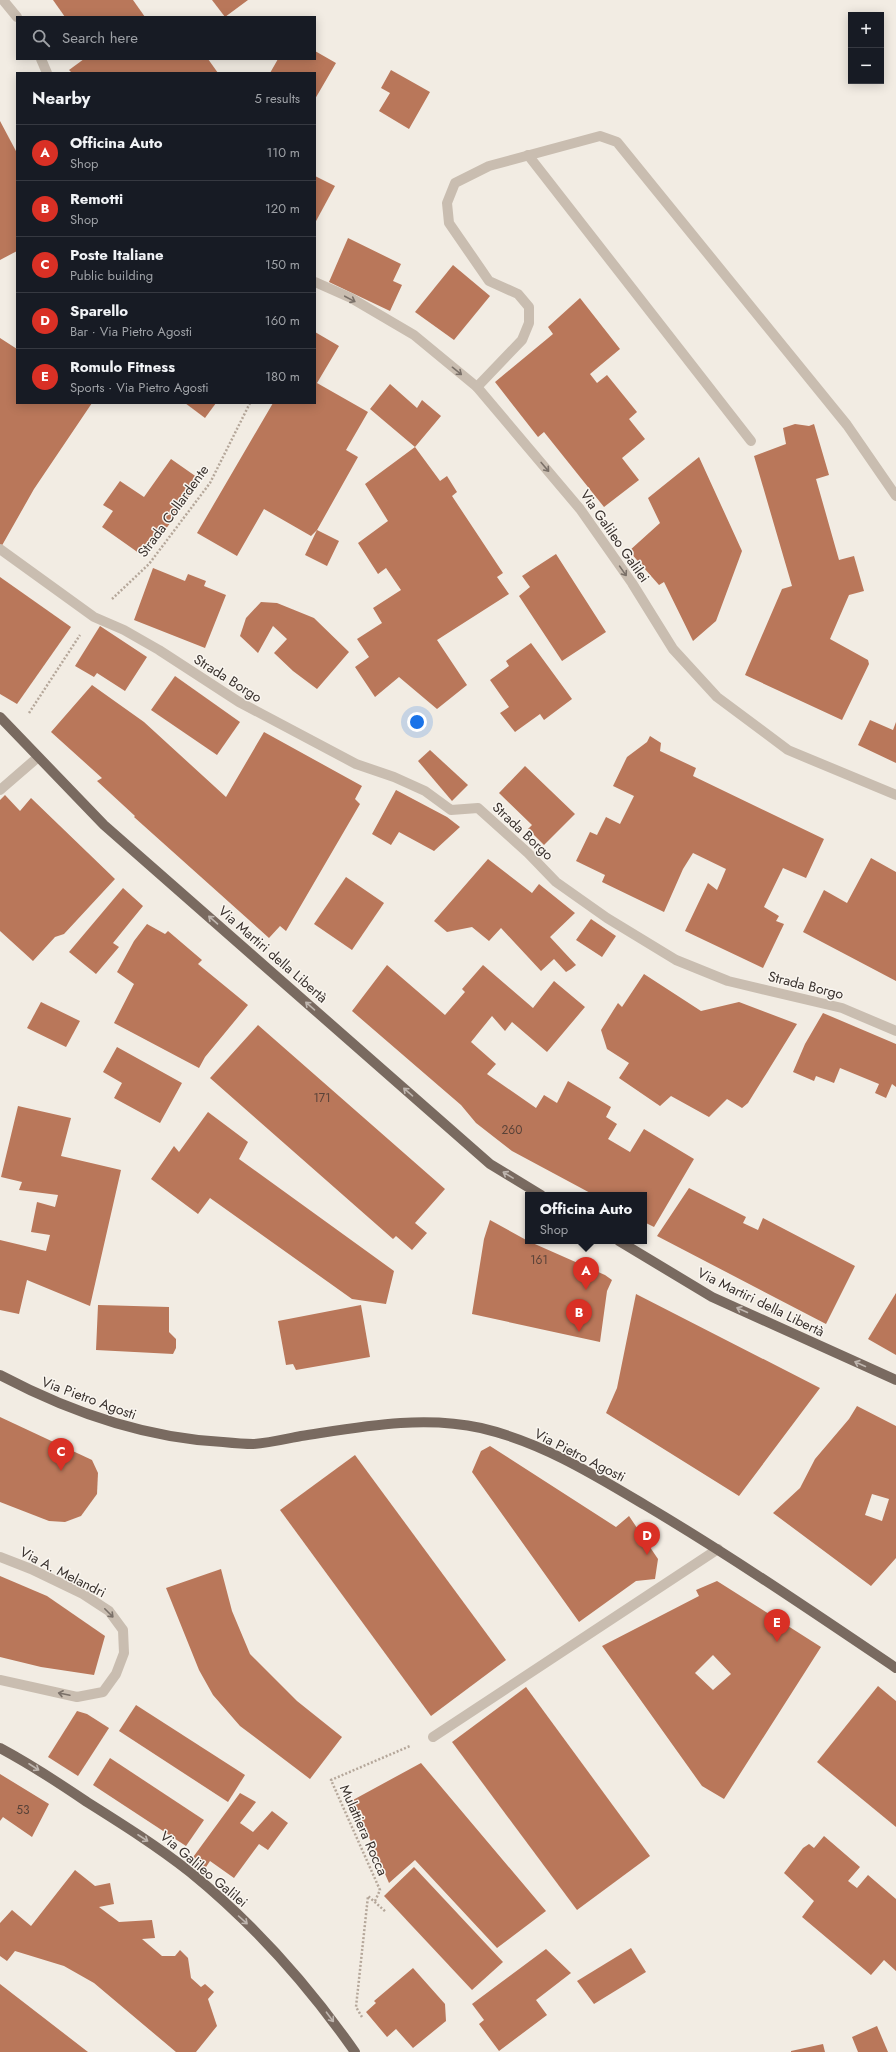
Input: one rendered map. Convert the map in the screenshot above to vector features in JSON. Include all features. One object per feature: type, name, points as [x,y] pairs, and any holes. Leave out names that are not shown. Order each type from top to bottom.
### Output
[{"type":"main road","name":"Via Martiri della Libertà","points":[[0,717],[104,825],[490,1164],[536,1192]]},
{"type":"main road","name":"Via Martiri della Libertà","points":[[623,1244],[712,1296],[896,1380]]},
{"type":"main road","name":"Via Pietro Agosti","points":[[0,1375],[31,1391],[95,1418],[142,1431],[197,1441],[253,1444],[385,1423],[434,1422],[481,1428],[535,1446],[590,1472],[718,1549],[896,1668]]},
{"type":"main road","name":"Via Galileo Galilei","points":[[0,1748],[23,1760],[148,1841],[190,1873],[260,1936],[306,1985],[355,2052]]},
{"type":"street","points":[[2,0],[16,16]]},
{"type":"street","points":[[41,60],[47,72]]},
{"type":"street","points":[[477,387],[522,340],[529,323],[529,307],[518,294],[489,281],[449,223],[447,203],[455,184],[489,166],[600,136],[617,142],[847,425],[896,496]]},
{"type":"street","points":[[528,156],[751,442]]},
{"type":"street","name":"Via Galileo Galilei","points":[[316,282],[351,298],[414,335],[477,387],[580,509],[632,583],[673,649],[717,697],[788,750],[896,795]]},
{"type":"street","name":"Strada Borgo","points":[[0,549],[94,617],[124,630],[239,702],[350,761],[425,791],[451,810],[478,808],[528,853],[556,882],[607,918],[676,960],[728,981],[842,1008],[896,1031]]},
{"type":"street","points":[[0,790],[38,758]]},
{"type":"street","points":[[433,1737],[718,1549]]},
{"type":"street","name":"Via A. Melandri","points":[[0,1557],[31,1569],[83,1594],[109,1611],[123,1630],[124,1653],[116,1674],[103,1692],[77,1697],[0,1680]]},
{"type":"path","name":"Strada Collardente","points":[[94,617],[149,564],[210,483],[250,404]]},
{"type":"path","points":[[9,727],[29,713],[94,617]]},
{"type":"path","name":"Mulattiera Rocca","points":[[363,2019],[356,2007],[368,1896],[375,1901],[380,1890],[331,1780],[433,1737]]},
{"type":"path","points":[[375,1901],[386,1912]]},
{"type":"building","points":[[53,0],[133,0],[144,16],[64,16]]},
{"type":"building","points":[[212,0],[248,0],[226,16],[224,16]]},
{"type":"building","points":[[316,52],[336,63],[316,97],[316,72],[271,72],[277,60],[316,60]]},
{"type":"building","points":[[83,60],[209,60],[217,72],[71,72],[69,70]]},
{"type":"building","points":[[391,70],[430,92],[409,129],[379,111],[390,93],[381,88]]},
{"type":"building","points":[[0,121],[16,151],[16,252],[0,260]]},
{"type":"building","points":[[316,176],[335,186],[316,221]]},
{"type":"building","points":[[348,238],[401,264],[393,281],[402,285],[390,311],[329,282]]},
{"type":"building","points":[[453,265],[490,296],[454,340],[415,312]]},
{"type":"building","points":[[580,298],[620,349],[590,374],[597,383],[607,375],[637,412],[629,419],[645,439],[622,458],[639,480],[604,507],[544,432],[538,437],[495,382],[553,334],[548,327]]},
{"type":"building","points":[[316,333],[339,346],[317,383],[368,412],[346,450],[358,457],[317,530],[311,536],[264,509],[237,556],[197,533],[272,404],[316,404]]},
{"type":"building","points":[[0,338],[16,348],[16,404],[91,404],[34,489],[0,549]]},
{"type":"building","points":[[390,384],[417,408],[422,400],[441,416],[415,447],[370,409]]},
{"type":"building","points":[[186,404],[215,404],[205,418]]},
{"type":"building","points":[[795,424],[809,426],[814,424],[829,475],[816,479],[839,560],[854,556],[864,591],[849,595],[830,639],[868,660],[869,664],[842,720],[745,675],[782,589],[792,586],[754,456],[786,444],[783,428]]},
{"type":"building","points":[[415,447],[440,481],[447,476],[457,492],[452,496],[503,573],[497,577],[509,594],[437,640],[467,685],[437,709],[399,677],[375,697],[355,667],[369,657],[357,639],[382,623],[373,608],[401,590],[386,568],[378,574],[358,543],[388,521],[365,484]]},
{"type":"building","points":[[699,457],[742,551],[716,621],[693,641],[664,582],[659,585],[629,551],[660,523],[648,498]]},
{"type":"building","points":[[171,459],[201,480],[163,533],[160,531],[143,556],[102,527],[113,511],[103,505],[120,481],[144,497]]},
{"type":"building","points":[[317,530],[339,541],[327,566],[305,555]]},
{"type":"building","points":[[556,554],[606,632],[562,661],[519,596],[530,587],[522,576]]},
{"type":"building","points":[[153,568],[185,581],[188,574],[206,581],[204,586],[226,595],[205,648],[134,620]]},
{"type":"building","points":[[0,577],[71,627],[17,704],[0,694]]},
{"type":"building","points":[[261,602],[277,603],[314,618],[349,652],[317,689],[293,671],[274,653],[287,639],[273,626],[258,653],[240,636],[246,618]]},
{"type":"building","points":[[100,626],[147,657],[125,691],[97,673],[94,677],[75,666]]},
{"type":"building","points":[[531,643],[572,699],[544,720],[540,714],[515,732],[500,713],[509,707],[490,680],[509,666],[506,661]]},
{"type":"building","points":[[175,676],[240,722],[217,755],[151,710]]},
{"type":"building","points":[[92,685],[144,722],[226,797],[264,732],[362,786],[355,799],[360,804],[286,931],[280,926],[269,938],[134,817],[135,816],[97,781],[102,778],[51,732]]},
{"type":"building","points":[[870,720],[893,730],[896,722],[896,763],[858,745]]},
{"type":"building","points":[[650,736],[661,743],[660,751],[696,768],[693,776],[824,839],[806,878],[783,868],[764,907],[779,916],[776,921],[784,924],[763,968],[685,931],[708,883],[717,890],[726,869],[693,853],[683,869],[664,912],[602,882],[605,875],[576,861],[590,832],[597,835],[606,817],[620,824],[634,796],[613,786],[627,757],[647,742]]},
{"type":"building","points":[[430,750],[468,785],[452,801],[418,761]]},
{"type":"building","points":[[525,766],[575,814],[544,845],[528,829],[532,825],[499,793]]},
{"type":"building","points":[[396,790],[447,817],[460,827],[434,851],[399,832],[391,845],[372,834]]},
{"type":"building","points":[[5,795],[20,811],[31,798],[115,879],[64,934],[55,937],[33,961],[0,931],[0,800]]},
{"type":"building","points":[[871,858],[896,872],[896,981],[803,932],[824,890],[847,903]]},
{"type":"building","points":[[488,859],[532,893],[539,884],[575,913],[550,937],[576,965],[571,969],[566,972],[554,959],[541,971],[501,928],[489,941],[472,927],[447,932],[434,921]]},
{"type":"building","points":[[346,877],[384,903],[352,950],[314,924]]},
{"type":"building","points":[[123,888],[143,906],[113,943],[119,947],[96,974],[69,952]]},
{"type":"building","points":[[591,919],[616,936],[602,957],[576,940]]},
{"type":"building","points":[[147,924],[165,934],[168,931],[202,960],[198,964],[248,1005],[205,1057],[199,1068],[114,1023],[134,984],[117,972],[134,941]]},
{"type":"building","points":[[387,965],[445,1015],[465,992],[462,989],[483,965],[533,1008],[554,981],[585,1007],[547,1052],[512,1022],[505,1031],[492,1016],[471,1042],[496,1064],[487,1074],[536,1108],[544,1095],[557,1103],[568,1081],[611,1107],[606,1117],[617,1124],[608,1139],[630,1152],[644,1129],[694,1159],[654,1227],[647,1224],[647,1192],[588,1192],[512,1151],[476,1123],[461,1105],[352,1011]]},
{"type":"building","points":[[644,974],[701,1011],[739,1002],[797,1024],[748,1103],[742,1108],[727,1099],[709,1117],[671,1096],[660,1106],[619,1078],[629,1063],[607,1049],[601,1030],[618,1003],[622,1007]]},
{"type":"building","points":[[41,1002],[80,1021],[66,1047],[27,1028]]},
{"type":"building","points":[[823,1013],[896,1044],[896,1087],[892,1084],[886,1098],[875,1093],[879,1084],[840,1068],[834,1083],[816,1076],[814,1081],[793,1072],[805,1044]]},
{"type":"building","points":[[258,1025],[445,1189],[415,1223],[427,1233],[412,1250],[396,1236],[393,1239],[210,1078]]},
{"type":"building","points":[[117,1047],[182,1083],[160,1123],[114,1098],[122,1083],[103,1072]]},
{"type":"building","points":[[18,1106],[71,1118],[61,1156],[121,1170],[90,1306],[27,1280],[19,1314],[0,1310],[0,1240],[46,1251],[50,1235],[31,1232],[37,1202],[55,1207],[58,1195],[19,1190],[22,1182],[1,1177]]},
{"type":"building","points":[[208,1112],[248,1142],[239,1159],[394,1271],[386,1304],[352,1299],[210,1198],[198,1214],[151,1179],[174,1146],[179,1152]]},
{"type":"building","points":[[689,1188],[746,1217],[743,1223],[758,1230],[763,1218],[855,1266],[826,1324],[657,1236]]},
{"type":"building","points":[[490,1220],[525,1239],[525,1244],[535,1244],[605,1275],[612,1280],[607,1291],[600,1342],[472,1314],[484,1239]]},
{"type":"building","points":[[896,1293],[896,1355],[868,1339]]},
{"type":"building","points":[[636,1294],[820,1388],[739,1496],[606,1413],[617,1388]]},
{"type":"building","points":[[98,1305],[169,1307],[169,1332],[176,1339],[176,1348],[173,1354],[96,1350]]},
{"type":"building","points":[[361,1305],[370,1357],[296,1370],[293,1364],[286,1365],[278,1321]]},
{"type":"building","points":[[857,1406],[896,1426],[896,1558],[871,1586],[773,1513],[800,1488],[815,1459],[849,1419]],"holes":[[[872,1494],[889,1499],[882,1521],[865,1515]]]},
{"type":"building","points":[[0,1417],[92,1460],[98,1473],[97,1494],[81,1516],[65,1522],[49,1521],[0,1502]]},
{"type":"building","points":[[490,1446],[616,1527],[629,1516],[658,1559],[655,1579],[636,1581],[579,1622],[472,1472],[481,1451]]},
{"type":"building","points":[[355,1455],[506,1660],[431,1716],[280,1510]]},
{"type":"building","points":[[221,1569],[232,1611],[250,1654],[297,1701],[342,1737],[310,1779],[240,1726],[213,1695],[199,1670],[166,1588]]},
{"type":"building","points":[[0,1576],[47,1596],[105,1636],[94,1675],[41,1667],[0,1657]]},
{"type":"building","points":[[717,1581],[821,1647],[724,1799],[702,1786],[602,1646],[699,1596],[696,1590]],"holes":[[[713,1655],[731,1674],[713,1690],[695,1673]]]},
{"type":"building","points":[[878,1686],[896,1701],[896,1827],[817,1762]]},
{"type":"building","points":[[526,1687],[650,1856],[577,1910],[452,1742]]},
{"type":"building","points":[[136,1705],[245,1775],[228,1802],[119,1731]]},
{"type":"building","points":[[77,1711],[87,1714],[109,1728],[78,1776],[48,1757]]},
{"type":"building","points":[[110,1758],[204,1820],[186,1846],[93,1785]]},
{"type":"building","points":[[421,1763],[546,1911],[497,1948],[415,1860],[389,1883],[353,1800]]},
{"type":"building","points":[[0,1774],[49,1804],[32,1837],[3,1817],[0,1821]]},
{"type":"building","points":[[240,1793],[256,1802],[240,1823],[253,1832],[272,1811],[288,1823],[268,1850],[259,1844],[234,1878],[210,1861],[204,1870],[191,1860]]},
{"type":"building","points":[[824,1836],[860,1867],[848,1881],[857,1888],[868,1875],[896,1899],[896,1971],[884,1960],[871,1975],[802,1917],[814,1901],[784,1873],[803,1848],[809,1844],[814,1848]]},
{"type":"building","points":[[414,1867],[503,1962],[472,1990],[384,1896]]},
{"type":"building","points":[[75,1870],[95,1886],[110,1883],[114,1904],[99,1907],[119,1922],[152,1920],[155,1938],[142,1939],[162,1956],[175,1956],[180,1950],[188,1958],[191,1978],[201,1987],[205,1984],[214,1992],[208,1999],[217,2026],[196,2052],[176,2052],[94,1983],[64,1966],[15,1951],[7,1961],[0,1956],[0,1923],[12,1910],[31,1926]]},
{"type":"building","points":[[631,1948],[646,1972],[594,2004],[577,1981]]},
{"type":"building","points":[[546,1949],[571,1973],[536,2000],[547,2015],[499,2051],[479,2024],[484,2020],[472,2004]]},
{"type":"building","points":[[413,1968],[445,2004],[446,2021],[413,2048],[396,2029],[387,2037],[366,2012],[376,2003],[374,2001]]},
{"type":"building","points":[[0,1984],[88,2052],[0,2052]]},
{"type":"building","points":[[877,2026],[888,2052],[858,2052],[852,2037]]},
{"type":"building","points":[[823,2044],[825,2052],[791,2052],[791,2051]]},
{"type":"place","name":"Officina Auto","points":[[586,1290]]},
{"type":"place","name":"Remotti","points":[[579,1332]]},
{"type":"place","name":"Poste Italiane","points":[[61,1471]]},
{"type":"place","name":"Sparello","points":[[647,1555]]},
{"type":"place","name":"Romulo Fitness","points":[[777,1642]]}]
